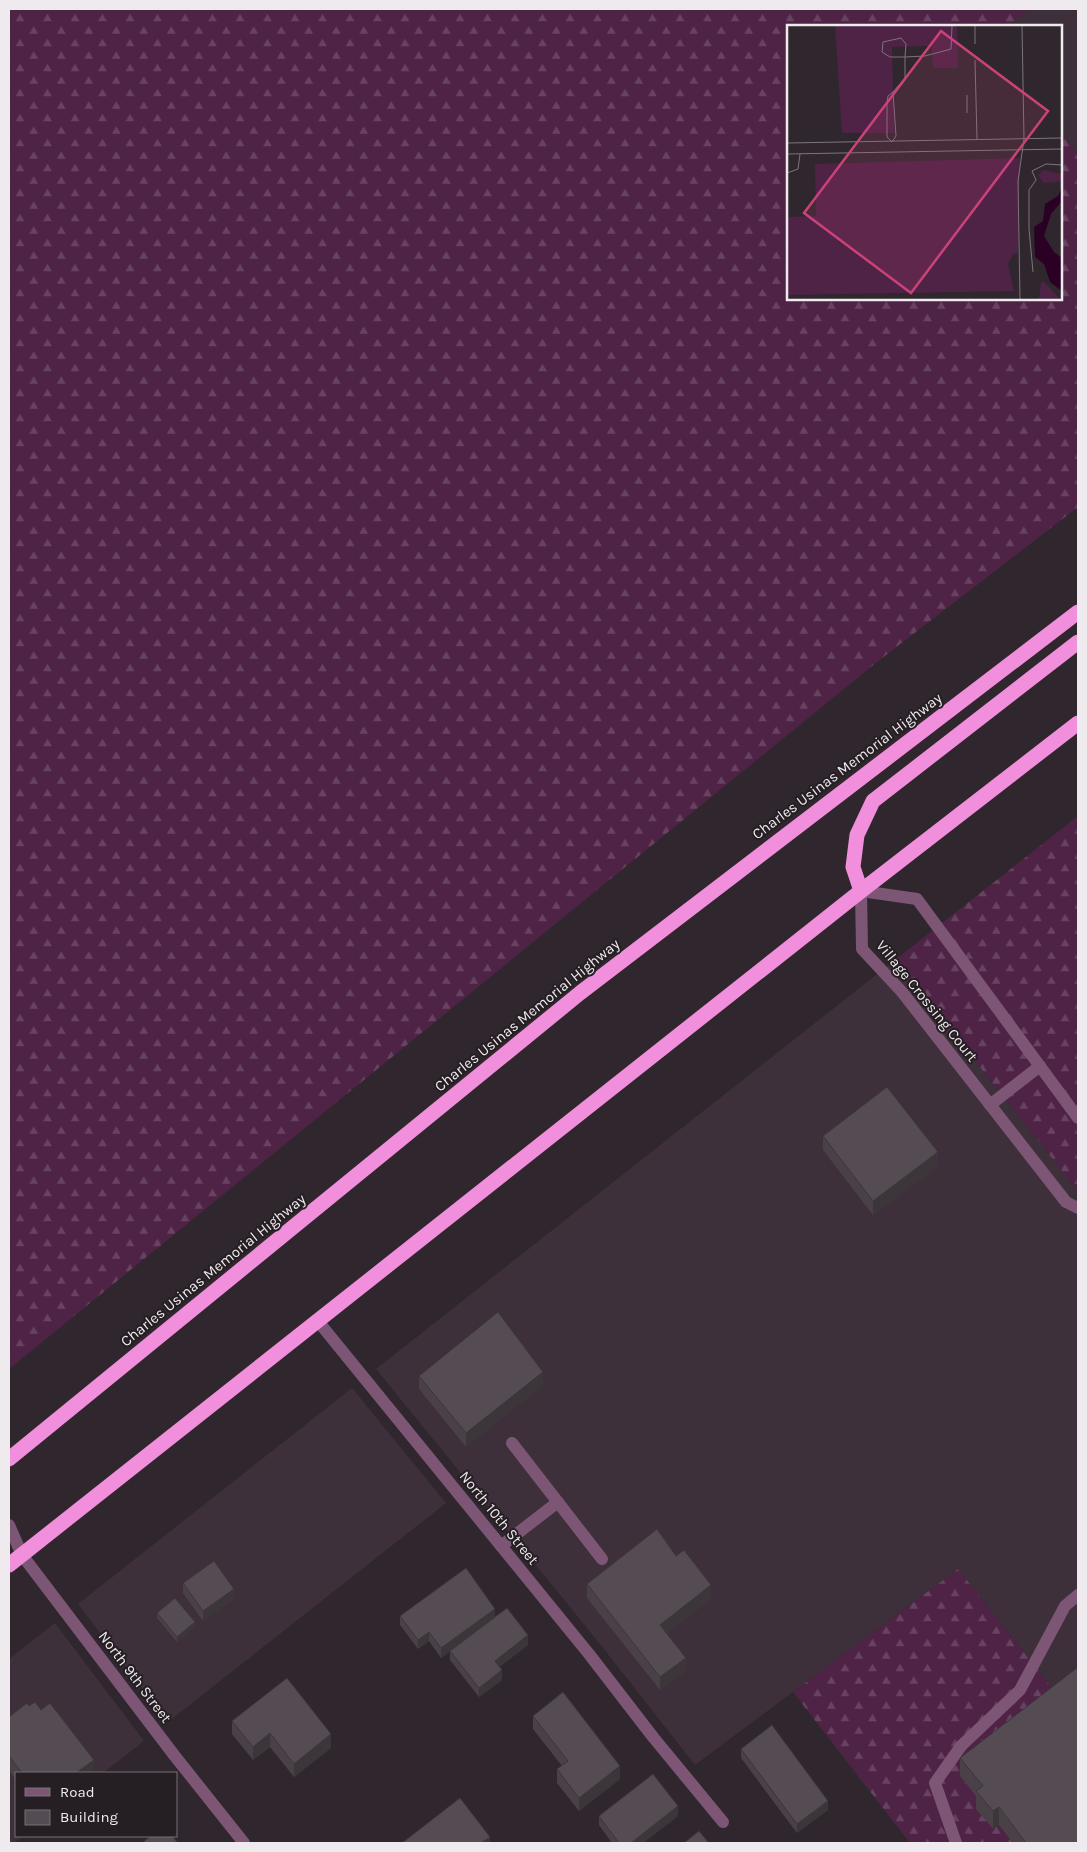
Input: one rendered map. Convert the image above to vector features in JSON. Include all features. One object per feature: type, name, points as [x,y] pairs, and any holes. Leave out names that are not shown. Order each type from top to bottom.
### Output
[{"type":"highway","name":"Charles Usinas Memorial Highway","points":[[9,1459],[580,993],[1078,612]]},
{"type":"highway","points":[[861,891],[853,867],[857,836],[873,801],[1078,642]]},
{"type":"highway","points":[[9,1565],[861,891],[1078,723]]},
{"type":"street","points":[[861,891],[917,899],[1078,1118]]},
{"type":"street","name":"Village Crossing Court","points":[[861,891],[862,949],[902,992],[1066,1202],[1078,1208]]},
{"type":"street","points":[[990,1105],[1040,1066]]},
{"type":"street","name":"North 10th Street","points":[[317,1320],[723,1822]]},
{"type":"street","points":[[512,1443],[602,1559]]},
{"type":"street","points":[[501,1546],[558,1502]]},
{"type":"street","name":"North 9th Street","points":[[9,1526],[22,1555],[174,1755],[244,1843]]},
{"type":"street","points":[[956,1843],[935,1783],[961,1746],[1020,1690],[1065,1606],[1078,1595]]},
{"type":"shaded area","points":[[1029,9],[1078,9],[1078,155],[1062,134],[1062,25],[1008,25]]},
{"type":"shaded area","points":[[895,960],[1078,1191],[1078,1700],[1068,1708],[958,1569],[695,1765],[600,1644],[376,1369]]},
{"type":"shaded area","points":[[352,1388],[446,1503],[168,1722],[78,1604]]},
{"type":"shaded area","points":[[55,1623],[144,1741],[104,1772],[15,1772],[15,1837],[22,1837],[14,1843],[9,1843],[9,1659]]},
{"type":"green space","points":[[9,9],[1029,9],[1008,25],[787,25],[787,300],[1062,300],[1062,134],[1078,155],[1078,507],[877,662],[9,1369]]},
{"type":"green space","points":[[1078,816],[1078,1191],[895,960]]},
{"type":"green space","points":[[958,1569],[1068,1708],[1078,1843],[910,1843],[793,1692]]},
{"type":"building","points":[[887,1087],[938,1152],[873,1201],[823,1136]]},
{"type":"building","points":[[498,1312],[543,1372],[466,1433],[419,1376]]},
{"type":"building","points":[[657,1529],[676,1556],[684,1550],[711,1585],[660,1625],[686,1658],[660,1677],[587,1584]]},
{"type":"building","points":[[214,1561],[234,1589],[203,1611],[183,1583]]},
{"type":"building","points":[[466,1568],[495,1609],[441,1648],[429,1632],[418,1640],[400,1616]]},
{"type":"building","points":[[175,1598],[195,1622],[177,1637],[157,1613]]},
{"type":"building","points":[[507,1608],[528,1635],[495,1661],[502,1670],[479,1688],[450,1651]]},
{"type":"building","points":[[1078,1667],[1078,1843],[1026,1843],[999,1807],[993,1811],[976,1791],[983,1786],[960,1758]]},
{"type":"building","points":[[287,1678],[331,1734],[294,1764],[270,1733],[253,1747],[232,1721]]},
{"type":"building","points":[[563,1692],[620,1766],[579,1798],[557,1769],[568,1761],[533,1716]]},
{"type":"building","points":[[35,1702],[41,1710],[50,1703],[94,1760],[77,1772],[21,1772],[9,1756],[9,1717],[27,1703],[29,1706]]},
{"type":"building","points":[[772,1725],[828,1801],[797,1824],[741,1749]]},
{"type":"building","points":[[653,1774],[678,1806],[631,1843],[619,1843],[599,1816]]},
{"type":"building","points":[[460,1798],[490,1837],[481,1843],[402,1843]]},
{"type":"building","points":[[699,1831],[709,1843],[684,1843]]},
{"type":"building","points":[[150,1837],[173,1837],[178,1843],[142,1843]]}]
